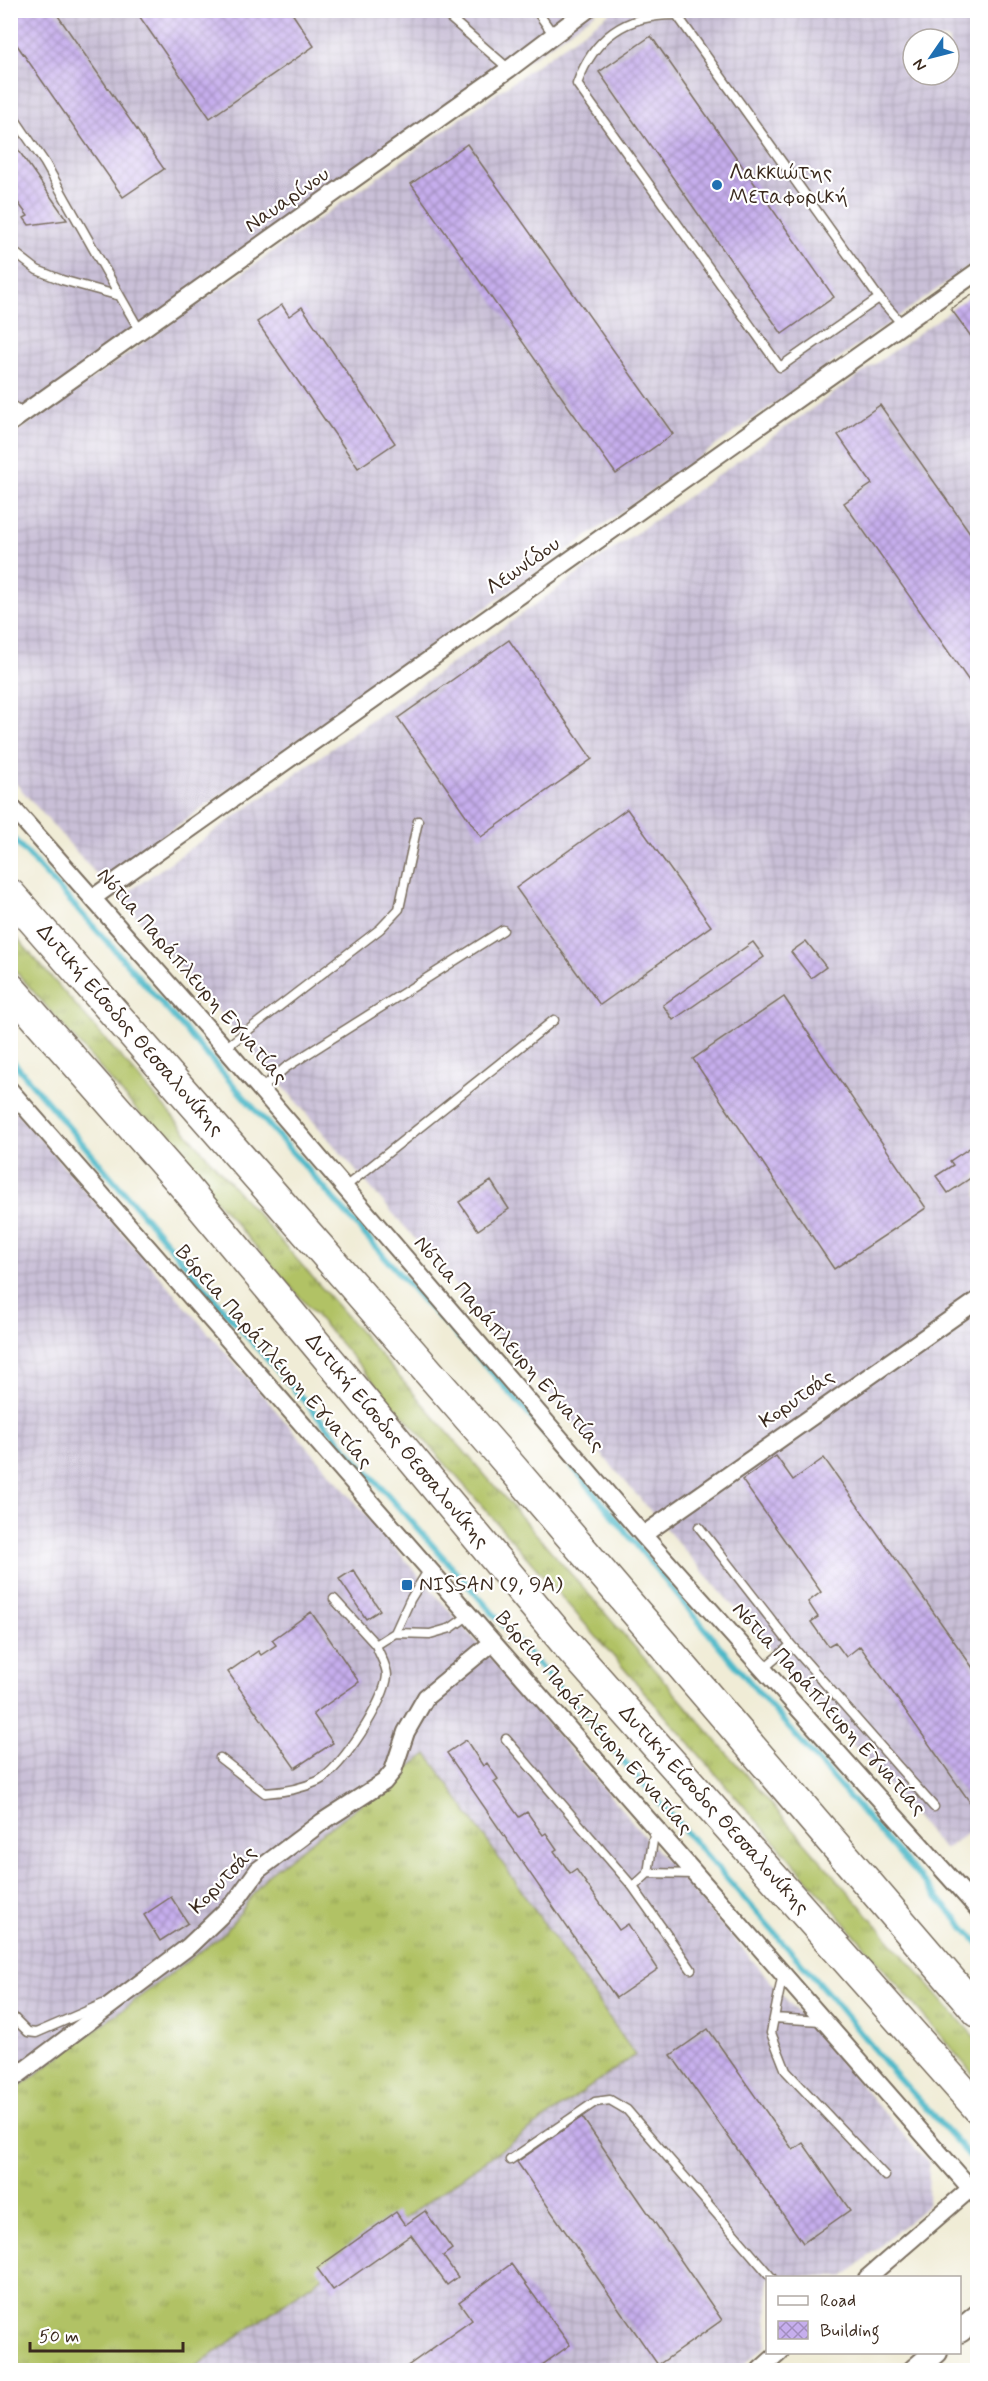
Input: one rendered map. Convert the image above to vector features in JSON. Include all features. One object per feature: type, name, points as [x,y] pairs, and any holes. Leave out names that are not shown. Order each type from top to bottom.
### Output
[{"type":"highway","name":"Δυτική Είσοδος Θεσσαλονίκης","points":[[10,894],[488,1440],[978,2012]]},
{"type":"highway","name":"Δυτική Είσοδος Θεσσαλονίκης","points":[[10,988],[186,1188],[568,1646],[978,2108]]},
{"type":"street","name":"Ναυαρίνου","points":[[15,414],[141,332],[509,69],[587,10]]},
{"type":"street","name":"Λεωνίδου","points":[[94,897],[978,271]]},
{"type":"street","name":"Νότια Παράπλευρη Εγνατίας","points":[[10,805],[94,897],[225,1048],[643,1535],[978,1909]]},
{"type":"street","name":"Βόρεια Παράπλευρη Εγνατίας","points":[[10,1090],[974,2193]]},
{"type":"street","name":"Κορυτσάς","points":[[643,1535],[978,1300]]},
{"type":"street","name":"Κορυτσάς","points":[[10,2081],[188,1947],[235,1902],[258,1870],[322,1822],[384,1782],[393,1771],[406,1732],[426,1697],[493,1642]]},
{"type":"street","points":[[868,2276],[974,2193]]},
{"type":"street","points":[[961,2330],[978,2316]]},
{"type":"street","points":[[760,2370],[778,2354]]},
{"type":"street","points":[[915,2370],[934,2354]]},
{"type":"lane","points":[[441,10],[509,69]]},
{"type":"lane","points":[[536,10],[553,34]]},
{"type":"lane","points":[[879,298],[780,367],[577,84],[591,54],[615,30],[629,22],[661,15],[677,15],[879,298],[902,324]]},
{"type":"lane","points":[[10,112],[45,163],[141,332]]},
{"type":"lane","points":[[10,249],[37,270],[62,280],[120,296]]},
{"type":"lane","points":[[225,1048],[380,929],[399,909],[417,821]]},
{"type":"lane","points":[[260,1090],[285,1068],[503,930]]},
{"type":"lane","points":[[345,1187],[554,1020]]},
{"type":"lane","points":[[699,1527],[791,1645],[934,1807]]},
{"type":"lane","points":[[395,1633],[410,1599],[429,1569]]},
{"type":"lane","points":[[220,1758],[265,1793],[288,1792],[320,1780],[346,1756],[383,1694],[387,1673],[376,1645],[334,1599]]},
{"type":"lane","points":[[376,1645],[395,1633],[430,1634],[451,1628],[469,1614]]},
{"type":"lane","points":[[763,1669],[791,1645]]},
{"type":"lane","points":[[507,1739],[633,1887],[692,1969]]},
{"type":"lane","points":[[633,1887],[648,1873],[655,1828]]},
{"type":"lane","points":[[648,1873],[696,1874]]},
{"type":"lane","points":[[783,1973],[771,2033],[786,2071],[885,2176]]},
{"type":"lane","points":[[10,2013],[28,2032],[36,2033],[120,1996]]},
{"type":"lane","points":[[774,2018],[825,2021]]},
{"type":"lane","points":[[510,2160],[595,2102],[610,2100],[627,2110],[771,2276]]},
{"type":"shaded area","points":[[11,11],[598,11],[11,427]]},
{"type":"shaded area","points":[[613,11],[977,11],[977,261],[106,876],[98,876],[11,778],[10,437]]},
{"type":"shaded area","points":[[977,292],[977,1826],[944,1850],[120,898]]},
{"type":"shaded area","points":[[10,1104],[929,2164],[928,2205],[845,2276],[766,2276],[766,2346],[738,2370],[190,2370],[634,2055],[267,1875],[225,1933],[11,2093]]},
{"type":"green space","points":[[10,930],[977,2040],[977,2079],[818,1891],[11,966]]},
{"type":"green space","points":[[427,1754],[635,2055],[190,2370],[11,2370],[11,2093],[225,1933],[267,1875]]},
{"type":"building","points":[[10,10],[54,10],[164,169],[123,197],[10,35]]},
{"type":"building","points":[[135,10],[290,10],[314,46],[210,118]]},
{"type":"building","name":"Λακκιώτης Μεταφορική","points":[[651,36],[834,297],[782,334],[599,72]]},
{"type":"building","points":[[10,138],[67,220],[29,225],[24,218],[28,216],[10,192]]},
{"type":"building","points":[[467,144],[673,434],[616,474],[411,184]]},
{"type":"building","points":[[978,291],[978,346],[951,309]]},
{"type":"building","points":[[282,305],[289,316],[302,307],[395,443],[358,468],[257,322]]},
{"type":"building","points":[[880,405],[978,544],[978,694],[844,503],[872,484],[838,435]]},
{"type":"building","points":[[509,640],[592,759],[481,837],[398,718]]},
{"type":"building","points":[[627,809],[711,926],[600,1005],[516,888]]},
{"type":"building","points":[[806,941],[826,967],[811,978],[791,952]]},
{"type":"building","points":[[753,942],[764,957],[673,1020],[663,1005]]},
{"type":"building","points":[[784,997],[926,1208],[834,1269],[693,1059]]},
{"type":"building","points":[[971,1147],[978,1157],[978,1173],[948,1193],[936,1176],[953,1165],[950,1161]]},
{"type":"building","points":[[491,1181],[509,1209],[478,1230],[459,1202]]},
{"type":"building","points":[[776,1456],[793,1480],[824,1458],[978,1675],[978,1805],[974,1808],[860,1646],[846,1657],[835,1642],[828,1646],[811,1622],[818,1617],[808,1602],[821,1592],[742,1480]]},
{"type":"building","points":[[353,1570],[380,1610],[366,1619],[339,1579]]},
{"type":"building","points":[[311,1612],[359,1682],[313,1714],[333,1743],[295,1768],[228,1672],[258,1651],[261,1655],[276,1645],[272,1640]]},
{"type":"building","points":[[466,1740],[483,1766],[487,1763],[498,1779],[494,1782],[519,1817],[527,1812],[543,1835],[546,1833],[557,1849],[554,1851],[570,1873],[576,1869],[619,1930],[628,1924],[658,1969],[616,1998],[447,1753]]},
{"type":"building","points":[[171,1897],[188,1923],[160,1941],[144,1915]]},
{"type":"building","points":[[708,2029],[793,2150],[803,2143],[850,2210],[803,2243],[671,2055]]},
{"type":"building","points":[[582,2117],[722,2320],[658,2365],[517,2162]]},
{"type":"building","points":[[425,2211],[452,2249],[443,2256],[458,2277],[447,2285],[411,2235],[333,2290],[317,2268],[396,2212],[405,2225]]},
{"type":"building","points":[[511,2264],[570,2345],[535,2370],[402,2370],[472,2320],[459,2302]]},
{"type":"waterway","points":[[10,835],[113,948],[424,1302],[494,1374],[758,1692],[978,1943]]},
{"type":"waterway","points":[[10,1058],[229,1316],[832,1998],[887,2065],[978,2165]]},
{"type":"place","name":"Λακκιώτης Μεταφορική","points":[[717,185]]},
{"type":"place","name":"NISSAN (9, 9Α)","points":[[407,1585]]}]
